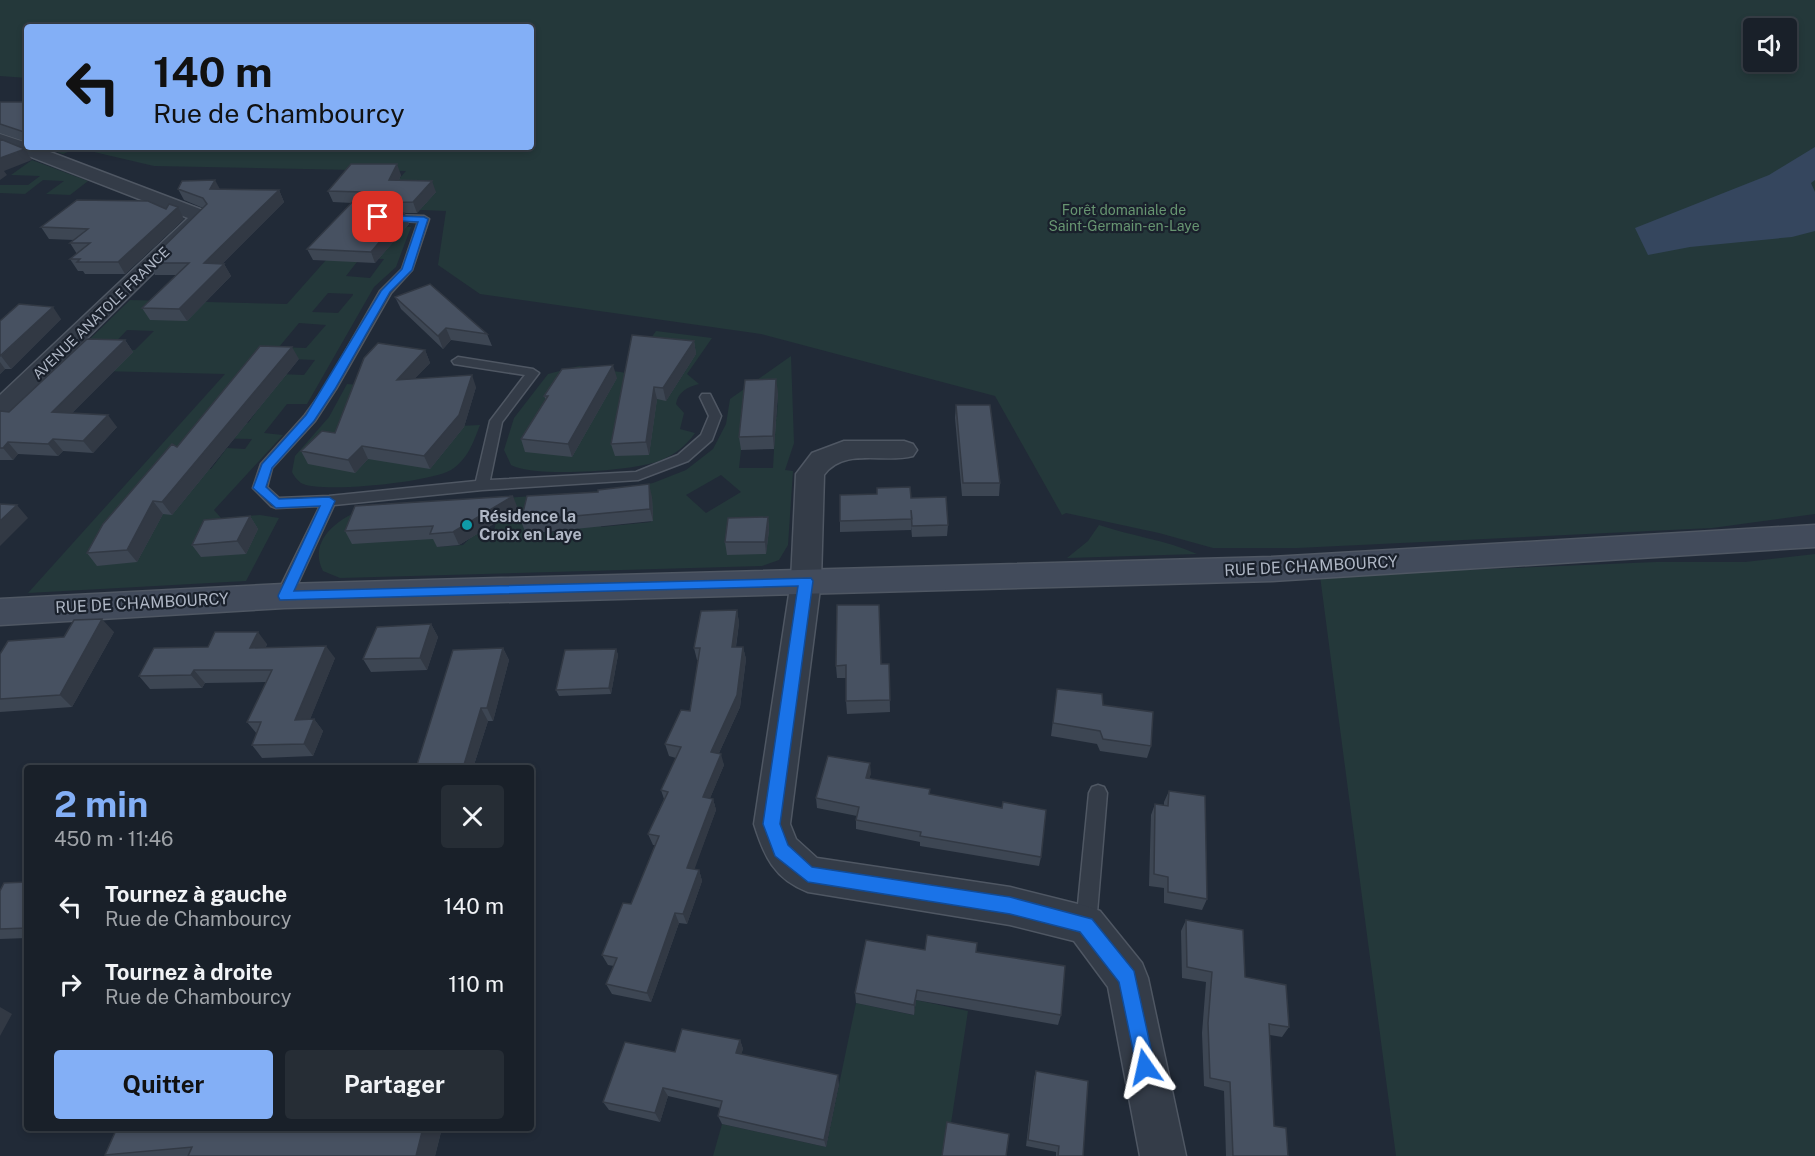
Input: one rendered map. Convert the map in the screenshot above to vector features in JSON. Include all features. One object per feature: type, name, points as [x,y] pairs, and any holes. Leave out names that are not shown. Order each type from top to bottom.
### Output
[{"type":"street","name":"AVENUE ANATOLE FRANCE","points":[[0,139],[24,148]]},
{"type":"street","name":"AVENUE ANATOLE FRANCE","points":[[0,409],[201,216],[29,150]]},
{"type":"street","points":[[904,450],[844,450],[821,459],[810,474],[806,581],[771,824],[781,850],[808,874],[1010,906],[1086,925],[1127,978],[1163,1156]]},
{"type":"street","name":"RUE DE CHAMBOURCY","points":[[0,612],[285,596],[1272,569],[1815,536]]},
{"type":"lane","points":[[378,217],[424,219],[407,270],[386,291],[330,389],[310,418],[266,466],[260,488],[276,504],[329,501],[482,485],[638,476],[683,459],[707,436],[714,417],[706,397]]},
{"type":"lane","points":[[458,361],[533,373],[496,421],[482,485]]},
{"type":"lane","points":[[285,596],[329,501]]},
{"type":"lane","points":[[1086,925],[1098,792]]},
{"type":"green space","name":"Forêt domaniale de Saint-Germain-en-Laye","points":[[0,0],[1815,0],[1815,514],[1712,528],[1297,548],[1213,548],[1159,533],[1066,513],[1062,515],[995,396],[761,334],[480,294],[438,265],[446,211],[373,208],[406,171],[154,166],[86,150],[534,150],[534,24],[24,24],[24,78],[0,76]]},
{"type":"green space","name":"Forêt domaniale de Saint-Germain-en-Laye","points":[[52,150],[72,150],[63,154]]},
{"type":"green space","points":[[32,160],[88,181],[70,195],[46,194],[64,181],[43,180],[25,194],[0,193],[0,185],[28,185],[40,176],[11,175]]},
{"type":"green space","points":[[357,225],[411,227],[396,267],[374,287],[307,404],[287,404],[264,433],[283,435],[214,510],[221,518],[260,515],[279,518],[246,581],[28,593],[225,374],[58,370],[130,300],[287,304]],"holes":[[[360,258],[384,259],[370,278],[346,276]],[[328,293],[353,294],[338,313],[312,312]],[[299,323],[326,325],[306,348],[279,347]],[[127,330],[154,331],[135,350],[108,350]],[[267,358],[315,360],[304,375],[279,374]],[[267,397],[248,423],[217,421]],[[204,438],[252,439],[245,449],[227,448],[211,469],[180,468]]]},
{"type":"green space","points":[[656,331],[712,338],[687,374],[699,384],[684,391],[677,400],[676,404],[684,413],[680,429],[695,433],[684,446],[659,461],[628,468],[562,472],[523,469],[511,465],[504,450],[514,418],[548,374],[579,366],[627,373]]},
{"type":"green space","points":[[791,356],[794,443],[785,470],[793,471],[788,545],[779,560],[762,566],[340,578],[323,571],[319,559],[324,538],[339,522],[360,510],[371,507],[620,490],[653,483],[686,470],[713,449],[726,424],[730,399]],"holes":[[[778,392],[777,417],[745,418]],[[775,432],[773,468],[739,468],[743,433]],[[721,475],[741,492],[706,513],[686,495]],[[652,498],[651,522],[601,527],[602,503]],[[571,507],[567,531],[526,534]],[[499,509],[494,531],[475,533],[463,545],[437,547]]]},
{"type":"green space","points":[[347,384],[414,389],[397,429],[480,425],[462,461],[451,470],[440,474],[422,479],[351,487],[312,486],[301,483],[292,472],[295,456],[329,417]]},
{"type":"green space","points":[[1099,525],[1173,545],[1197,554],[1067,558],[1088,541]]},
{"type":"green space","points":[[1815,554],[1815,1156],[1396,1156],[1320,576],[1656,562],[1745,562]]},
{"type":"green space","points":[[916,1000],[968,1011],[950,1130],[942,1156],[713,1156],[722,1124],[826,1147],[856,1003],[913,1015]]},
{"type":"water","points":[[1815,147],[1815,180],[1811,183],[1815,192],[1815,231],[1792,237],[1690,247],[1648,255],[1635,228],[1769,175]]},
{"type":"building","points":[[0,102],[24,102],[24,132],[0,124]]},
{"type":"building","points":[[0,139],[24,149],[24,149],[0,158]]},
{"type":"building","points":[[351,164],[397,164],[389,180],[432,181],[413,202],[368,203],[369,210],[404,213],[371,252],[307,249],[362,192],[328,191]]},
{"type":"building","points":[[215,180],[210,189],[279,190],[204,263],[224,264],[179,309],[142,308],[189,263],[147,263],[207,204],[203,198],[178,189],[182,181]]},
{"type":"building","points":[[77,200],[148,201],[166,209],[169,204],[178,207],[118,262],[77,262],[80,259],[70,259],[90,243],[70,243],[88,229],[41,227]]},
{"type":"building","points":[[430,284],[487,334],[446,328],[438,336],[395,297]]},
{"type":"building","points":[[19,304],[53,307],[0,356],[0,321]]},
{"type":"building","points":[[632,335],[694,341],[663,388],[654,387],[646,442],[611,444]]},
{"type":"building","points":[[87,339],[125,340],[52,412],[108,415],[83,441],[53,439],[48,444],[8,442],[0,448],[0,411],[9,412]]},
{"type":"building","points":[[378,343],[425,350],[397,380],[472,375],[459,415],[424,456],[362,446],[348,460],[301,451],[322,431],[335,433],[364,358]]},
{"type":"building","points":[[260,346],[292,347],[162,502],[153,501],[127,550],[87,553],[103,524],[172,444],[177,447]]},
{"type":"building","points":[[613,365],[568,444],[521,439],[548,396],[544,396],[562,369]]},
{"type":"building","points":[[776,379],[773,436],[739,437],[745,380]]},
{"type":"building","points":[[956,405],[990,405],[1000,483],[963,483]]},
{"type":"building","points":[[649,484],[650,509],[521,521],[527,496],[598,492],[598,490]]},
{"type":"building","points":[[910,487],[911,498],[946,497],[948,525],[912,526],[912,519],[840,521],[840,495],[877,494],[877,488]]},
{"type":"building","points":[[513,496],[453,532],[430,534],[433,526],[345,531],[355,506]]},
{"type":"building","points":[[0,504],[17,505],[0,521]]},
{"type":"building","points":[[250,516],[237,541],[192,545],[204,520]]},
{"type":"building","points":[[768,517],[765,542],[725,542],[728,518]]},
{"type":"building","points":[[837,605],[879,605],[881,664],[889,664],[890,700],[846,701],[846,665],[836,666]]},
{"type":"building","points":[[737,610],[732,647],[743,647],[737,695],[711,752],[721,754],[703,797],[713,799],[687,868],[699,870],[683,914],[675,913],[647,993],[606,984],[617,958],[602,955],[623,903],[631,904],[659,836],[648,834],[668,792],[661,790],[681,747],[665,744],[681,710],[690,711],[700,648],[694,648],[701,611]]},
{"type":"building","points":[[102,619],[60,695],[0,699],[0,654],[8,641],[64,637],[74,620]]},
{"type":"building","points":[[431,624],[420,658],[363,659],[377,627]]},
{"type":"building","points":[[215,632],[258,632],[250,648],[326,646],[295,720],[314,719],[304,744],[252,745],[261,722],[247,722],[272,670],[194,670],[191,675],[139,676],[154,648],[208,647]]},
{"type":"building","points":[[503,648],[487,708],[481,708],[464,765],[417,765],[453,650]]},
{"type":"building","points":[[616,649],[609,688],[556,690],[565,650]]},
{"type":"building","points":[[1057,689],[1102,694],[1103,705],[1153,712],[1151,746],[1103,739],[1100,731],[1053,723]]},
{"type":"building","points":[[828,756],[870,763],[866,778],[930,789],[929,794],[1002,808],[1003,802],[1046,810],[1041,857],[920,836],[921,832],[856,820],[859,807],[816,798]]},
{"type":"building","points":[[1169,791],[1205,796],[1207,899],[1168,892],[1168,877],[1154,874],[1155,804],[1168,806]]},
{"type":"building","points":[[24,882],[24,928],[0,929],[0,891],[4,883]]},
{"type":"building","points":[[1186,920],[1243,930],[1245,977],[1286,985],[1289,1027],[1269,1024],[1274,1126],[1286,1128],[1288,1156],[1233,1156],[1230,1082],[1210,1078],[1208,1023],[1212,972],[1187,967]]},
{"type":"building","points":[[927,935],[977,943],[976,952],[1065,966],[1061,1015],[917,990],[914,1005],[855,993],[866,940],[925,950]]},
{"type":"building","points":[[682,1029],[740,1040],[736,1053],[838,1075],[824,1140],[718,1116],[722,1101],[663,1088],[655,1113],[603,1102],[625,1042],[675,1052]]},
{"type":"building","points":[[1036,1071],[1088,1081],[1083,1156],[1058,1156],[1059,1146],[1028,1140]]},
{"type":"building","points":[[947,1122],[1009,1134],[1006,1156],[942,1156]]},
{"type":"building","points":[[116,1131],[422,1131],[416,1156],[188,1156],[192,1147],[105,1155]]},
{"type":"place","name":"Résidence la Croix en Laye","points":[[467,525]]},
{"type":"route","points":[[378,217],[424,219],[407,270],[386,291],[330,389],[310,418],[266,466],[260,488],[276,504],[329,501],[285,596],[806,581],[771,824],[781,850],[808,874],[1010,906],[1086,925],[1127,978],[1145,1067]]}]
